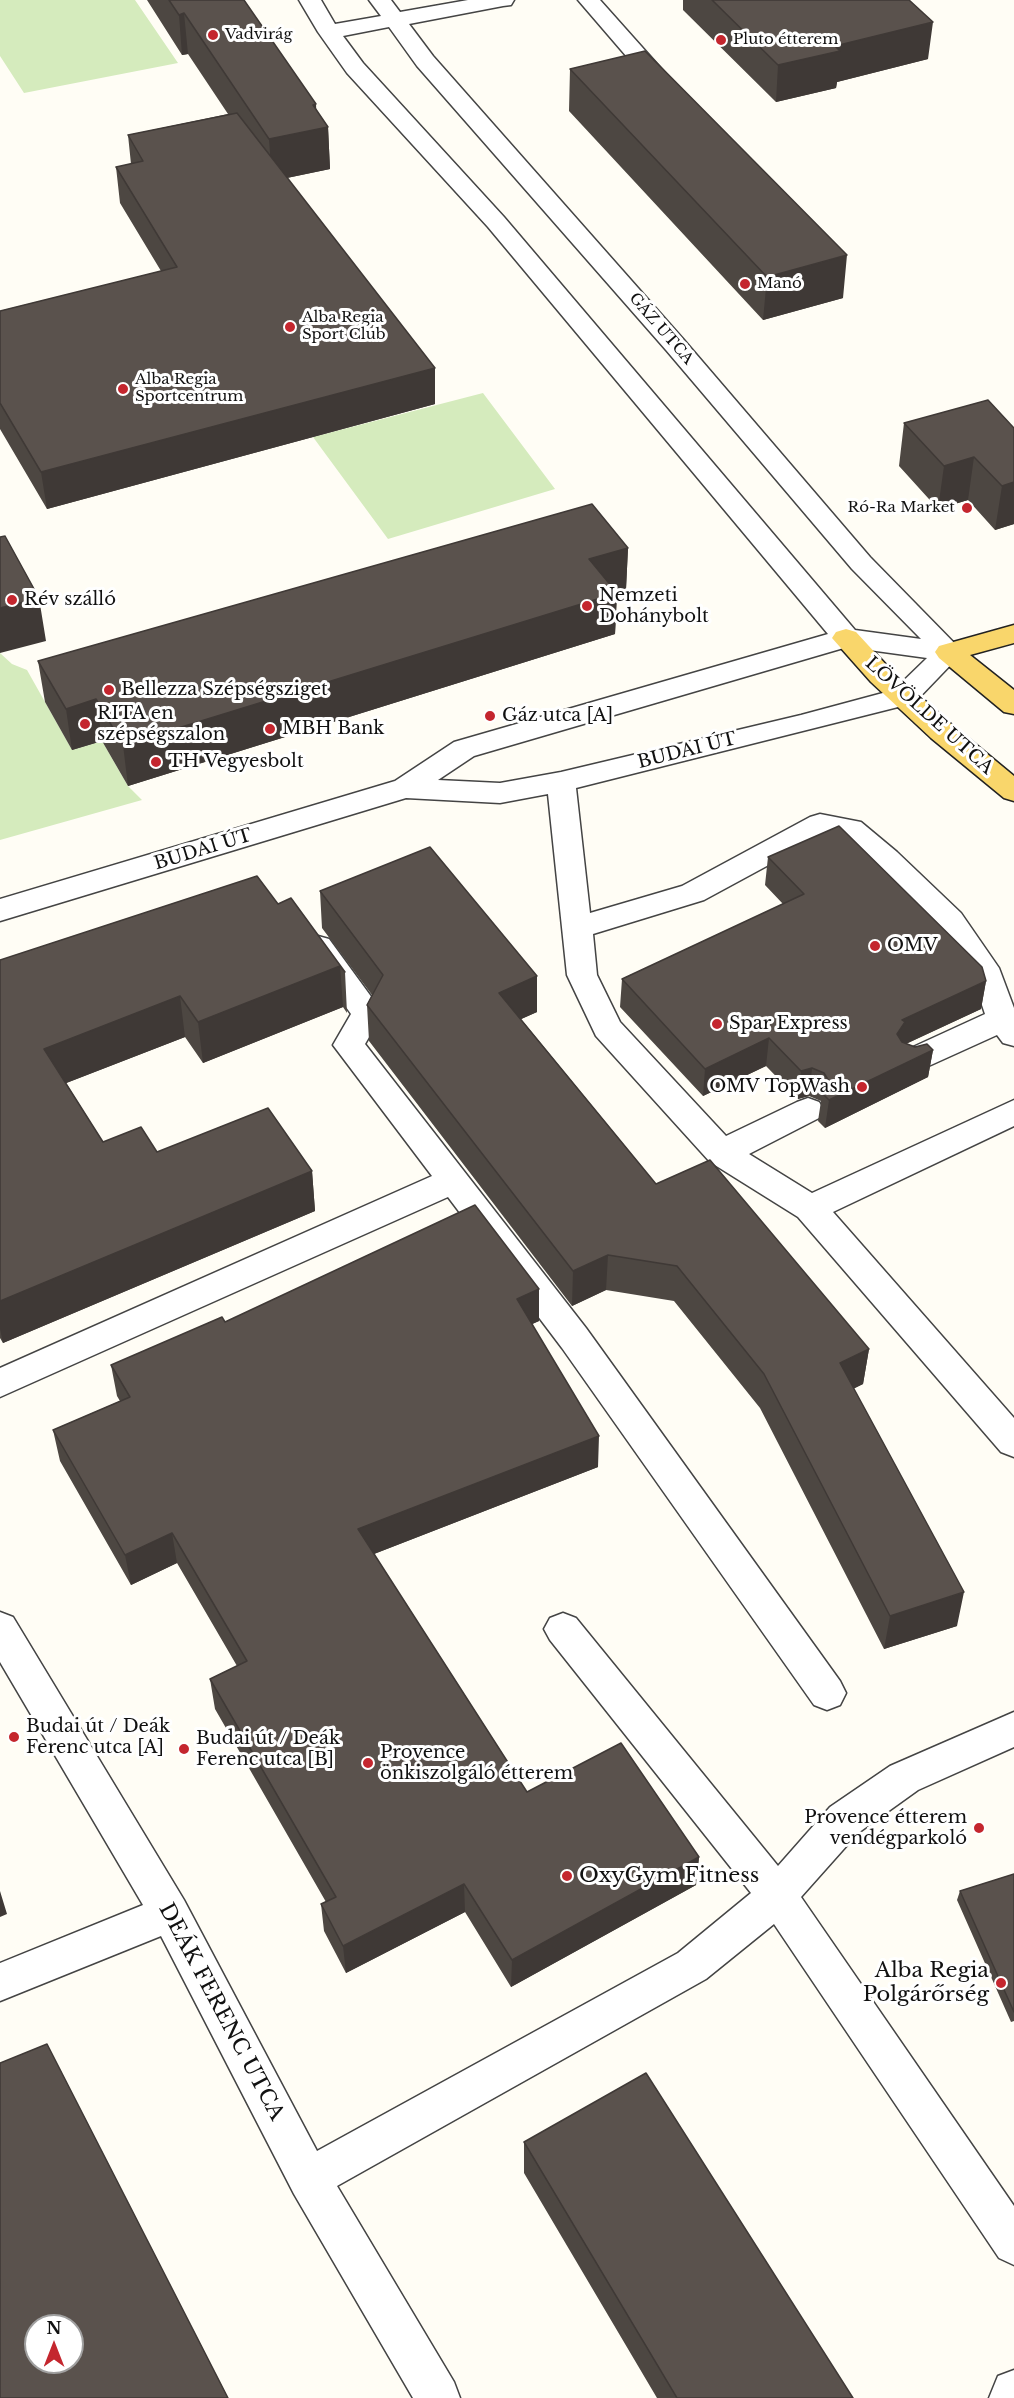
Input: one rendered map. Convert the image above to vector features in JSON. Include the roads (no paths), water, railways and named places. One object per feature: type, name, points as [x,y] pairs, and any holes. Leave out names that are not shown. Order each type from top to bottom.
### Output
[{"type":"main road","name":"BUDAI ÚT","points":[[949,652],[1014,634]]},
{"type":"main road","name":"LÖVÖLDE UTCA","points":[[846,638],[941,731],[1014,791]]},
{"type":"main road","points":[[949,652],[1014,705]]},
{"type":"street","points":[[310,0],[329,32],[355,68],[496,222],[846,638]]},
{"type":"street","points":[[329,32],[387,10],[503,0]]},
{"type":"street","points":[[589,0],[680,104]]},
{"type":"street","name":"GÁZ UTCA","points":[[387,10],[425,61],[675,345],[861,563],[949,652]]},
{"type":"street","name":"BUDAI ÚT","points":[[0,910],[405,788],[464,749],[846,638],[949,652]]},
{"type":"street","name":"BUDAI ÚT","points":[[405,788],[500,793],[561,782],[904,697],[949,652]]},
{"type":"street","points":[[561,782],[582,975],[607,1028],[722,1153],[810,1208],[1014,1442]]},
{"type":"street","points":[[576,928],[693,893],[820,824],[850,829],[886,859],[950,921],[988,976],[1008,1027],[911,1061]]},
{"type":"street","points":[[299,921],[367,1013],[349,1045],[574,1338],[827,1693]]},
{"type":"street","points":[[722,1153],[808,1110]]},
{"type":"street","points":[[810,1208],[1014,1112]]},
{"type":"street","points":[[0,1383],[453,1181]]},
{"type":"street","name":"DEÁK FERENC UTCA","points":[[0,1628],[170,1912],[309,2179],[438,2398]]},
{"type":"street","points":[[562,1629],[777,1895],[1014,2243]]},
{"type":"street","points":[[309,2179],[692,1966],[744,1925],[777,1895],[844,1820],[904,1778],[1014,1729]]},
{"type":"street","points":[[0,1982],[170,1912]]},
{"type":"street","points":[[1011,2398],[1014,2392]]},
{"type":"place","name":"Vadvirág","points":[[213,35]]},
{"type":"place","name":"Pluto étterem","points":[[721,40]]},
{"type":"place","name":"Manó","points":[[745,284]]},
{"type":"place","name":"Alba Regia Sport Club","points":[[290,327]]},
{"type":"place","name":"Alba Regia Sportcentrum","points":[[123,389]]},
{"type":"place","name":"Ró-Ra Market","points":[[967,508]]},
{"type":"place","name":"Rév szálló","points":[[12,600]]},
{"type":"place","name":"Nemzeti Dohánybolt","points":[[587,606]]},
{"type":"place","name":"Bellezza Szépségsziget","points":[[109,690]]},
{"type":"place","name":"Gáz utca [A]","points":[[490,716]]},
{"type":"place","name":"RITA en szépségszalon","points":[[85,724]]},
{"type":"place","name":"MBH Bank","points":[[270,729]]},
{"type":"place","name":"TH Vegyesbolt","points":[[156,762]]},
{"type":"place","name":"OMV","points":[[875,946]]},
{"type":"place","name":"Spar Express","points":[[717,1024]]},
{"type":"place","name":"OMV TopWash","points":[[862,1087]]},
{"type":"place","name":"Budai út / Deák Ferenc utca [A]","points":[[14,1737]]},
{"type":"place","name":"Budai út / Deák Ferenc utca [B]","points":[[184,1749]]},
{"type":"place","name":"Provence önkiszolgáló étterem","points":[[368,1763]]},
{"type":"place","name":"Provence étterem vendégparkoló","points":[[979,1828]]},
{"type":"place","name":"OxyGym Fitness","points":[[567,1876]]},
{"type":"place","name":"Alba Regia Polgárőrség","points":[[1001,1983]]}]
